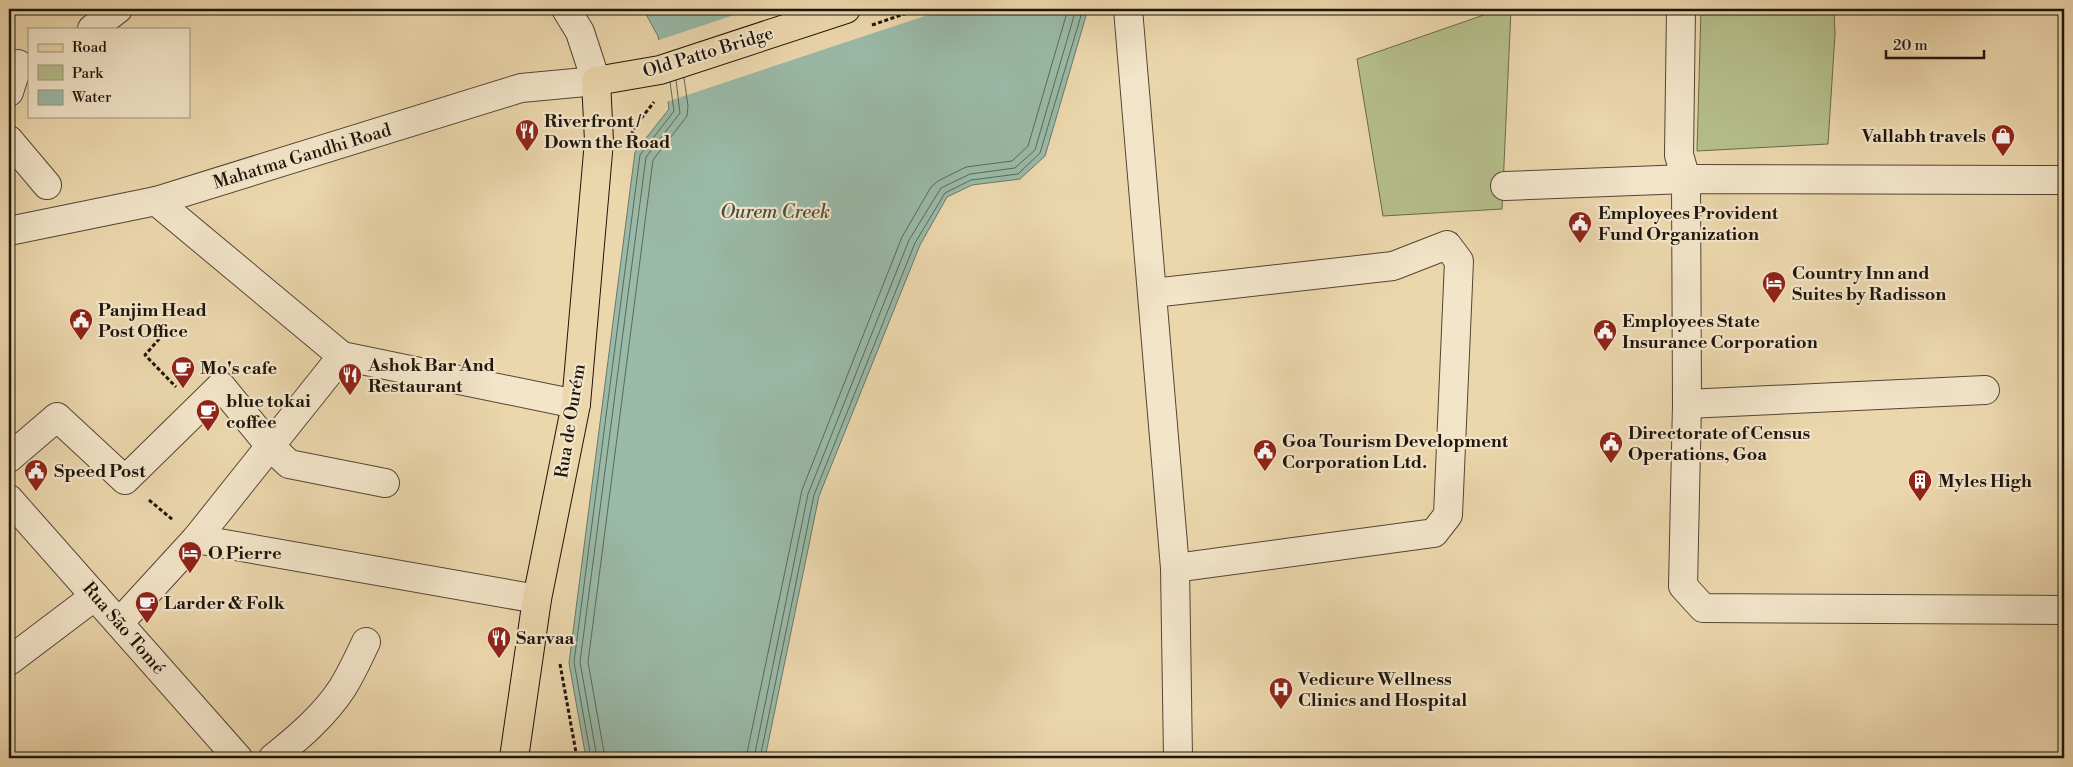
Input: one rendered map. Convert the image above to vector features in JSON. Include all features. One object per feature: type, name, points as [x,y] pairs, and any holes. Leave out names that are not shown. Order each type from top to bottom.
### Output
[{"type":"main road","name":"Old Patto Bridge","points":[[596,81],[660,70],[846,9]]},
{"type":"main road","name":"Rua de Ourém","points":[[514,758],[537,599],[576,404],[599,141],[596,81]]},
{"type":"street","points":[[93,28],[118,9]]},
{"type":"street","points":[[566,9],[580,32],[596,81]]},
{"type":"street","points":[[1128,9],[1175,568],[1178,758]]},
{"type":"street","points":[[1681,9],[1679,155],[1686,179],[1687,404],[1683,586],[1702,608],[2064,610]]},
{"type":"street","points":[[9,92],[19,62]]},
{"type":"street","name":"Mahatma Gandhi Road","points":[[9,231],[156,201],[521,88],[596,81]]},
{"type":"street","points":[[9,140],[47,185]]},
{"type":"street","points":[[1505,186],[1686,179],[2064,180]]},
{"type":"street","points":[[156,201],[342,356],[576,404]]},
{"type":"street","points":[[1153,293],[1393,266],[1447,245],[1459,261],[1448,515],[1434,532],[1175,568]]},
{"type":"street","points":[[118,623],[196,539],[342,356]]},
{"type":"street","points":[[9,458],[57,417],[125,480],[220,386],[270,446],[289,464],[385,483]]},
{"type":"street","points":[[1687,404],[1985,390]]},
{"type":"street","name":"Rua São Tomé","points":[[9,499],[238,758]]},
{"type":"street","points":[[196,539],[537,599]]},
{"type":"street","points":[[9,662],[95,596]]},
{"type":"street","points":[[273,758],[322,714],[342,687],[366,642]]},
{"type":"path","points":[[168,330],[145,355],[198,409]]},
{"type":"path","points":[[125,480],[196,539]]},
{"type":"green space","points":[[1501,9],[1511,9],[1502,209],[1383,216],[1357,59]]},
{"type":"green space","points":[[1701,9],[1834,9],[1835,34],[1828,144],[1697,151]]},
{"type":"water","name":"Ourem Creek","points":[[643,9],[1088,9],[1045,156],[1020,179],[972,185],[947,197],[920,245],[819,496],[765,758],[586,758],[569,663],[635,152],[669,109],[658,36]]},
{"type":"pier","points":[[752,9],[946,9],[666,102],[656,41]]},
{"type":"place","name":"Riverfront / Down the Road","points":[[527,152]]},
{"type":"place","name":"Vallabh travels","points":[[2003,157]]},
{"type":"place","name":"Employees Provident Fund Organization","points":[[1580,244]]},
{"type":"place","name":"Country Inn and Suites by Radisson","points":[[1774,304]]},
{"type":"place","name":"Panjim Head Post Office","points":[[81,341]]},
{"type":"place","name":"Employees State Insurance Corporation","points":[[1605,352]]},
{"type":"place","name":"Mo's cafe","points":[[183,389]]},
{"type":"place","name":"Ashok Bar And Restaurant","points":[[350,396]]},
{"type":"place","name":"blue tokai coffee","points":[[208,432]]},
{"type":"place","name":"Directorate of Census Operations, Goa","points":[[1611,464]]},
{"type":"place","name":"Goa Tourism Development Corporation Ltd.","points":[[1265,472]]},
{"type":"place","name":"Speed Post","points":[[36,492]]},
{"type":"place","name":"Myles High","points":[[1920,502]]},
{"type":"place","name":"O Pierre","points":[[190,574]]},
{"type":"place","name":"Larder & Folk","points":[[147,624]]},
{"type":"place","name":"Sarvaa","points":[[499,659]]},
{"type":"place","name":"Vedicure Wellness Clinics and Hospital","points":[[1281,710]]}]
